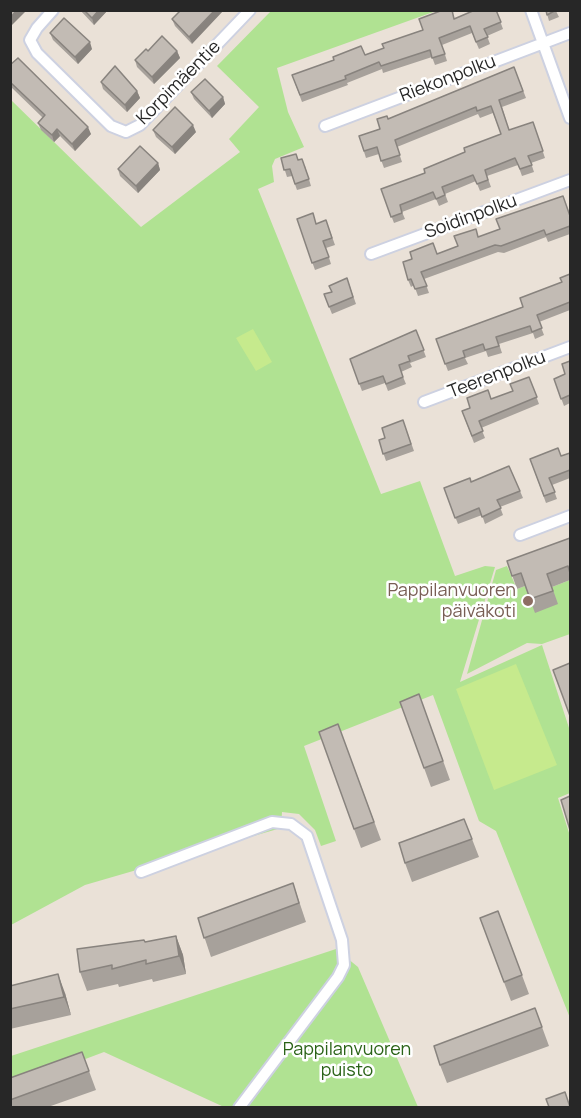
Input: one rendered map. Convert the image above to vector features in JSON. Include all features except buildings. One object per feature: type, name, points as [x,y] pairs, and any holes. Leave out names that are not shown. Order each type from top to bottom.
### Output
[{"type":"street","name":"Korpimäentie","points":[[53,10],[30,40],[37,53],[111,126],[126,132],[140,125],[250,10]]},
{"type":"street","points":[[531,10],[570,118]]},
{"type":"street","name":"Riekonpolku","points":[[325,126],[570,33]]},
{"type":"street","name":"Soidinpolku","points":[[372,254],[570,180]]},
{"type":"street","name":"Teerenpolku","points":[[424,402],[570,347]]},
{"type":"street","points":[[520,535],[570,516]]},
{"type":"street","points":[[141,872],[272,822],[291,824],[307,836],[342,940],[344,965],[338,977],[239,1107]]},
{"type":"green space","points":[[271,11],[436,11],[277,68],[288,112],[304,147],[275,159],[272,166],[274,182],[258,189],[381,494],[420,481],[455,576],[485,566],[495,567],[460,682],[542,645],[570,731],[570,793],[558,798],[570,836],[570,1018],[496,831],[479,821],[433,695],[304,746],[336,841],[321,846],[315,830],[299,814],[282,812],[281,828],[85,885],[11,925],[10,99],[141,227],[240,152],[229,139],[259,107],[217,66]]},
{"type":"green space","points":[[253,329],[272,362],[256,371],[236,338]]},
{"type":"green space","name":"Pappilanvuoren päiväkoti","points":[[507,566],[517,589],[525,586],[552,587],[570,580],[570,634],[542,644],[527,643],[467,674],[496,570]]},
{"type":"green space","points":[[516,664],[557,765],[494,790],[456,689]]},
{"type":"green space","name":"Pappilanvuoren puisto","points":[[336,949],[358,967],[418,1107],[224,1107],[104,1052],[11,1087],[11,1056]]},
{"type":"place","name":"Pappilanvuoren päiväkoti","points":[[528,601]]}]
